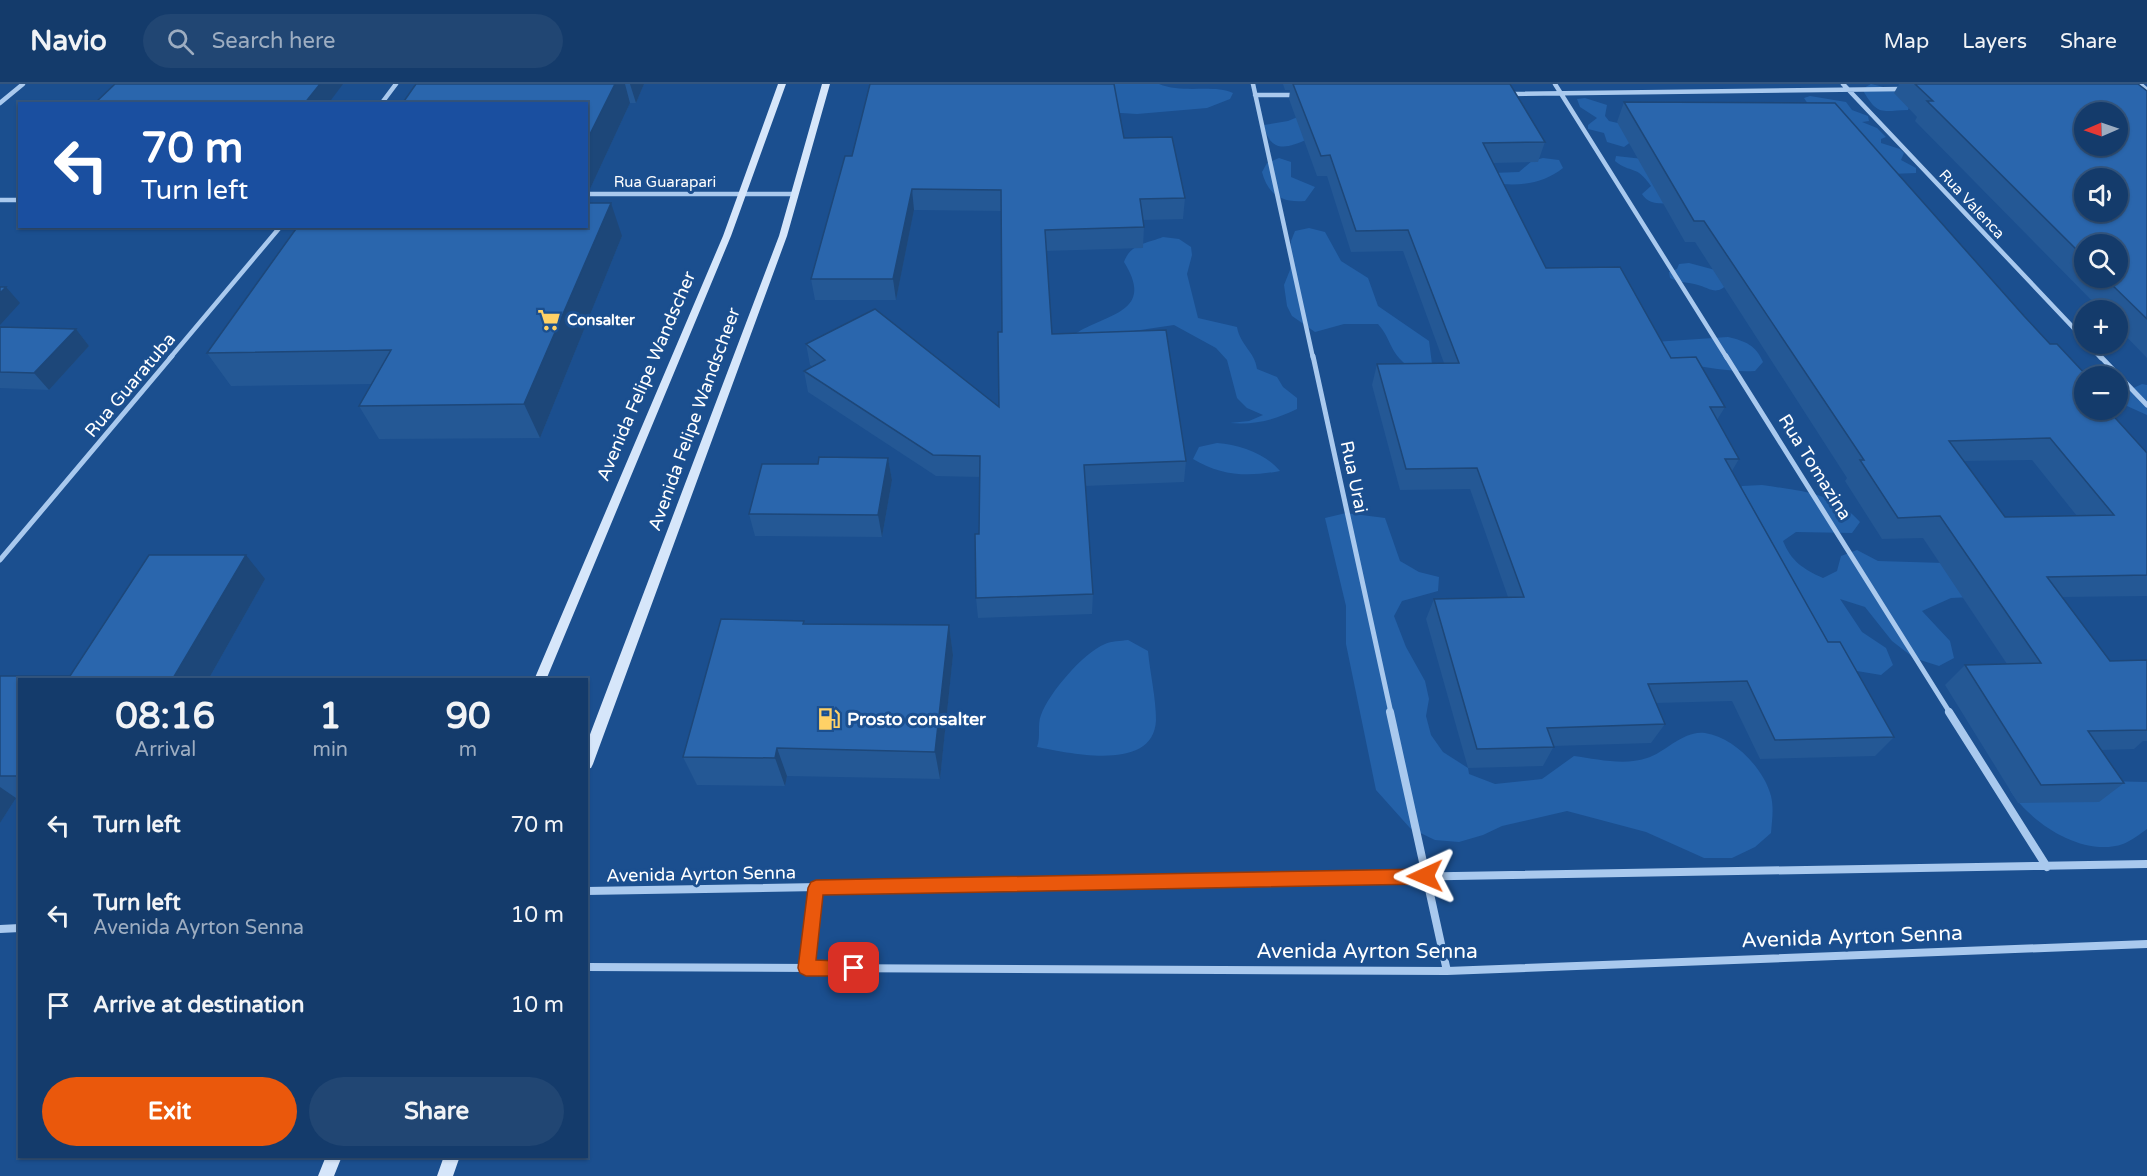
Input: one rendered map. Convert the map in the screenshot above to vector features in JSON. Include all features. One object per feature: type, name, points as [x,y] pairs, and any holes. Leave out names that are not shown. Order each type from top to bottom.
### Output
[{"type":"main road","name":"Avenida Felipe Wandscher","points":[[541,678],[744,193],[782,84]]},
{"type":"main road","name":"Avenida Felipe Wandscheer","points":[[588,759],[783,236],[826,84]]},
{"type":"main road","points":[[326,1176],[333,1158]]},
{"type":"main road","points":[[445,1176],[451,1158]]},
{"type":"street","points":[[0,103],[23,84]]},
{"type":"street","points":[[382,102],[396,84]]},
{"type":"street","name":"Rua Urai","points":[[1253,84],[1447,971]]},
{"type":"street","name":"Rua Tomazina","points":[[1555,84],[2047,867]]},
{"type":"street","name":"Rua Valenca","points":[[1843,84],[2074,328]]},
{"type":"street","points":[[2140,84],[2147,90]]},
{"type":"street","points":[[1502,94],[1907,89]]},
{"type":"street","points":[[1255,95],[1302,95]]},
{"type":"street","name":"Rua Guarapari","points":[[588,194],[795,194]]},
{"type":"street","points":[[0,200],[18,200]]},
{"type":"street","name":"Rua Guaratuba","points":[[0,560],[279,228]]},
{"type":"street","points":[[2098,354],[2147,405]]},
{"type":"street","name":"Avenida Ayrton Senna","points":[[588,891],[2147,864]]},
{"type":"street","points":[[806,968],[816,888]]},
{"type":"street","points":[[0,929],[18,928]]},
{"type":"street","name":"Avenida Ayrton Senna","points":[[588,967],[1447,971],[2147,944]]},
{"type":"shaded area","points":[[1084,84],[1159,84],[1178,88],[1225,90],[1233,93],[1230,99],[1207,108],[1137,114],[1089,111]]},
{"type":"shaded area","points":[[1871,84],[1896,90],[1909,107],[1908,110],[1885,111],[1876,108],[1862,89]]},
{"type":"shaded area","points":[[1810,96],[1846,102],[1852,110],[1868,116],[1869,121],[1862,122],[1877,128],[1886,137],[1881,139],[1881,143],[1900,149],[1904,153],[1901,160],[1916,168],[1916,173],[1891,174],[1810,107],[1804,98]]},
{"type":"shaded area","points":[[1585,98],[1607,105],[1605,116],[1609,121],[1622,124],[1632,141],[1624,147],[1607,142],[1604,133],[1588,129],[1588,125],[1597,118],[1580,107],[1577,99]]},
{"type":"shaded area","points":[[1300,116],[1308,139],[1286,146],[1280,146],[1270,140],[1264,125],[1288,121]]},
{"type":"shaded area","points":[[1616,156],[1643,159],[1672,204],[1655,203],[1645,198],[1642,194],[1651,186],[1637,172],[1615,161]]},
{"type":"shaded area","points":[[1279,158],[1291,162],[1291,177],[1315,187],[1305,201],[1283,199],[1268,187],[1262,172],[1267,163]]},
{"type":"shaded area","points":[[1543,158],[1559,160],[1563,168],[1542,180],[1518,184],[1502,184],[1492,173],[1519,172],[1532,161]]},
{"type":"shaded area","points":[[1309,228],[1325,232],[1341,261],[1368,278],[1378,306],[1429,341],[1432,364],[1408,366],[1397,356],[1378,324],[1344,324],[1315,332],[1292,316],[1287,306],[1284,285],[1290,270],[1291,241],[1295,231]]},
{"type":"shaded area","points":[[1163,237],[1179,239],[1191,247],[1192,255],[1187,274],[1198,318],[1237,327],[1257,369],[1277,377],[1283,387],[1297,398],[1297,409],[1265,421],[1230,423],[1249,421],[1263,415],[1247,408],[1237,398],[1227,360],[1216,348],[1174,325],[1066,341],[1119,312],[1129,304],[1134,294],[1133,280],[1124,262],[1127,256],[1140,245]]},
{"type":"shaded area","points":[[1689,263],[1719,271],[1727,284],[1720,290],[1713,290],[1670,278],[1669,272],[1677,269],[1679,264]]},
{"type":"shaded area","points":[[1728,337],[1745,342],[1757,351],[1763,362],[1755,371],[1733,371],[1668,363],[1654,342]]},
{"type":"shaded area","points":[[2142,384],[2147,385],[2147,415],[2128,406],[2129,390]]},
{"type":"shaded area","points":[[1217,443],[1252,451],[1267,459],[1280,471],[1235,474],[1214,469],[1193,459],[1199,447]]},
{"type":"shaded area","points":[[1762,485],[1815,494],[1839,504],[1860,522],[1852,533],[1796,532],[1783,541],[1799,564],[1823,578],[1837,571],[1841,556],[1857,550],[1878,561],[1944,563],[1972,597],[1951,598],[1922,611],[1950,641],[1954,658],[1939,666],[1914,658],[1892,641],[1865,607],[1840,599],[1862,632],[1886,648],[1893,665],[1881,675],[1857,671],[1833,659],[1735,497],[1742,486]]},
{"type":"shaded area","points":[[1346,513],[1385,518],[1400,561],[1419,572],[1439,577],[1438,591],[1402,601],[1394,616],[1406,647],[1425,681],[1429,699],[1426,716],[1431,735],[1443,752],[1468,768],[1469,774],[1495,784],[1542,779],[1574,756],[1610,761],[1638,760],[1654,755],[1689,735],[1705,733],[1727,741],[1737,748],[1762,775],[1772,801],[1771,833],[1755,847],[1732,858],[1704,858],[1646,832],[1567,811],[1502,826],[1483,835],[1459,842],[1435,840],[1410,828],[1376,790],[1346,644],[1346,606],[1325,518]]},
{"type":"shaded area","points":[[1128,640],[1148,651],[1156,712],[1152,737],[1141,747],[1126,753],[1108,756],[1069,753],[1037,747],[1041,715],[1051,696],[1068,675],[1096,649],[1110,642]]},
{"type":"shaded area","points":[[2147,782],[2147,829],[2126,843],[2107,847],[2075,842],[2044,825],[2030,814],[2010,790],[2053,783]]},
{"type":"building","points":[[115,84],[320,84],[306,102],[96,102]]},
{"type":"building","points":[[416,84],[615,84],[588,138],[588,102],[403,102]]},
{"type":"building","points":[[870,84],[1114,84],[1124,138],[1172,137],[1185,198],[1140,199],[1144,227],[1045,230],[1052,334],[1166,330],[1186,461],[1084,465],[1093,594],[976,598],[975,534],[979,534],[980,456],[933,455],[804,371],[825,360],[806,344],[875,309],[999,407],[998,332],[1002,332],[1001,190],[912,189],[893,279],[811,279],[845,156],[852,156]]},
{"type":"building","points":[[1293,84],[1510,84],[1545,142],[1483,143],[1546,268],[1620,267],[1671,358],[1696,357],[1725,407],[1710,407],[1739,459],[1725,459],[1828,642],[1840,642],[1894,737],[1775,740],[1747,681],[1648,684],[1665,724],[1547,728],[1554,747],[1477,749],[1434,599],[1524,597],[1477,468],[1406,469],[1377,364],[1459,363],[1408,230],[1356,231],[1330,155],[1321,156]]},
{"type":"building","points":[[1915,84],[2138,84],[2147,91],[2147,319],[2115,288],[2128,288],[2128,234],[2074,234],[2074,247],[1927,101],[1933,101]]},
{"type":"building","points":[[1624,102],[1835,103],[2024,316],[2050,344],[2057,344],[2078,366],[2074,366],[2074,420],[2117,420],[2147,453],[2147,575],[2047,577],[2110,661],[2147,660],[2147,730],[2088,731],[2124,783],[2041,785],[1965,665],[2041,663],[1940,516],[1898,518],[1860,460],[1864,460],[1704,221],[1694,221]],"holes":[[[2050,438],[2114,515],[2005,517],[1949,441]]]},
{"type":"building","points":[[588,203],[611,203],[524,404],[359,406],[391,350],[207,353],[297,228],[588,228]]},
{"type":"building","points":[[0,327],[76,329],[34,373],[0,372]]},
{"type":"building","points":[[819,457],[888,458],[878,515],[749,514],[762,464],[818,464]]},
{"type":"building","points":[[149,555],[246,555],[173,678],[18,678],[18,776],[0,776],[0,676],[70,676]]},
{"type":"building","points":[[721,619],[804,621],[803,624],[949,625],[935,752],[777,748],[775,758],[683,757]]},
{"type":"place","name":"Consalter","points":[[549,320]]},
{"type":"place","name":"Prosto consalter","points":[[829,719]]},
{"type":"route","points":[[854,968],[806,968],[816,888],[1425,876]]}]
